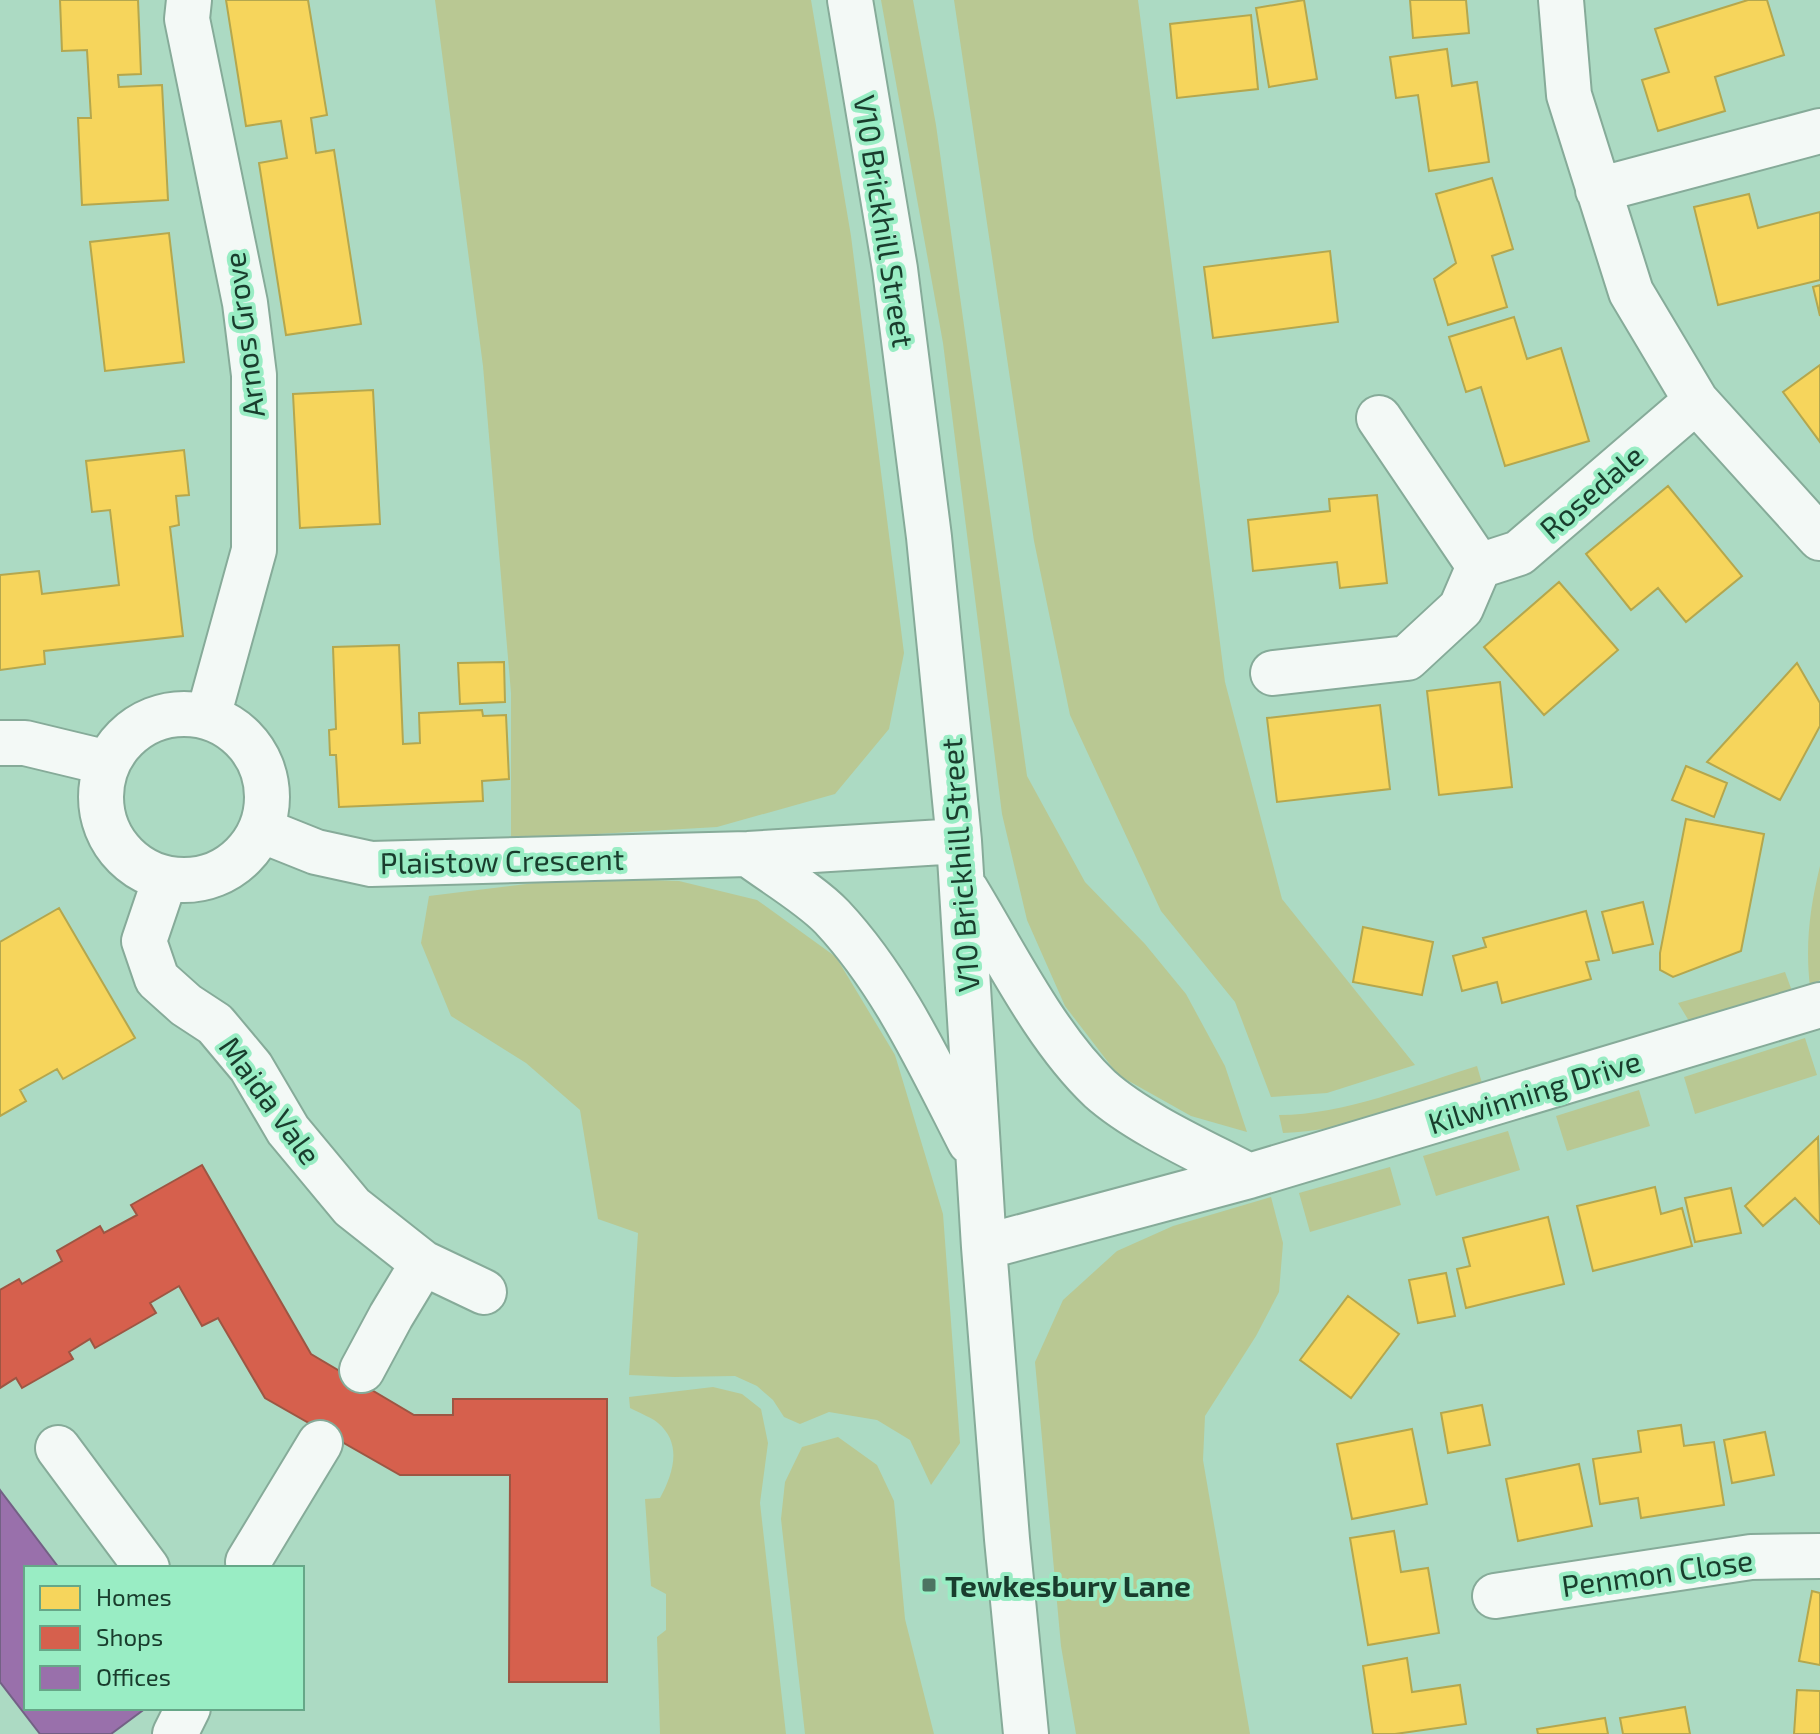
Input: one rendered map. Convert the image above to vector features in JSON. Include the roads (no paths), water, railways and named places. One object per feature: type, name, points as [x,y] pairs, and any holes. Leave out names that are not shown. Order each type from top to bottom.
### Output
[{"type":"street","name":"Arnos Grove","points":[[189,0],[187,19],[245,303],[255,384],[254,550],[208,717]]},
{"type":"street","name":"V10 Brickhill Street","points":[[850,0],[895,269],[929,537],[963,885],[984,1247],[1026,1734]]},
{"type":"street","points":[[1561,0],[1569,95],[1631,292],[1696,401],[1820,538]]},
{"type":"street","points":[[1598,190],[1820,131]]},
{"type":"street","name":"Rosedale","points":[[1479,566],[1519,553],[1696,401]]},
{"type":"street","points":[[1273,673],[1407,658],[1461,608],[1479,566],[1379,418]]},
{"type":"street","points":[[185,714],[208,717],[234,730],[253,749],[265,775],[268,802],[261,830],[246,854],[223,872],[195,880],[165,879],[143,870],[124,855],[109,834],[101,811],[101,786],[108,763],[121,742],[139,727],[161,717],[185,714]]},
{"type":"street","points":[[0,743],[25,743],[108,763]]},
{"type":"street","name":"Plaistow Crescent","points":[[261,830],[316,852],[371,864],[748,854],[959,841]]},
{"type":"street","points":[[748,854],[830,914],[875,969],[922,1049],[978,1158]]},
{"type":"street","name":"Maida Vale","points":[[165,879],[144,941],[157,979],[186,1005],[215,1024],[251,1067],[288,1130],[352,1207],[423,1263],[484,1292]]},
{"type":"street","points":[[963,885],[1061,1044],[1102,1090],[1157,1128],[1249,1176]]},
{"type":"street","name":"Kilwinning Drive","points":[[984,1247],[1249,1176],[1820,1005]]},
{"type":"street","points":[[362,1370],[423,1263]]},
{"type":"street","points":[[248,1562],[320,1443]]},
{"type":"street","points":[[58,1448],[146,1566]]},
{"type":"street","name":"Penmon Close","points":[[1495,1596],[1751,1557],[1820,1556]]},
{"type":"street","points":[[175,1734],[187,1710]]},
{"type":"place","name":"Tewkesbury Lane","points":[[929,1585]]}]
